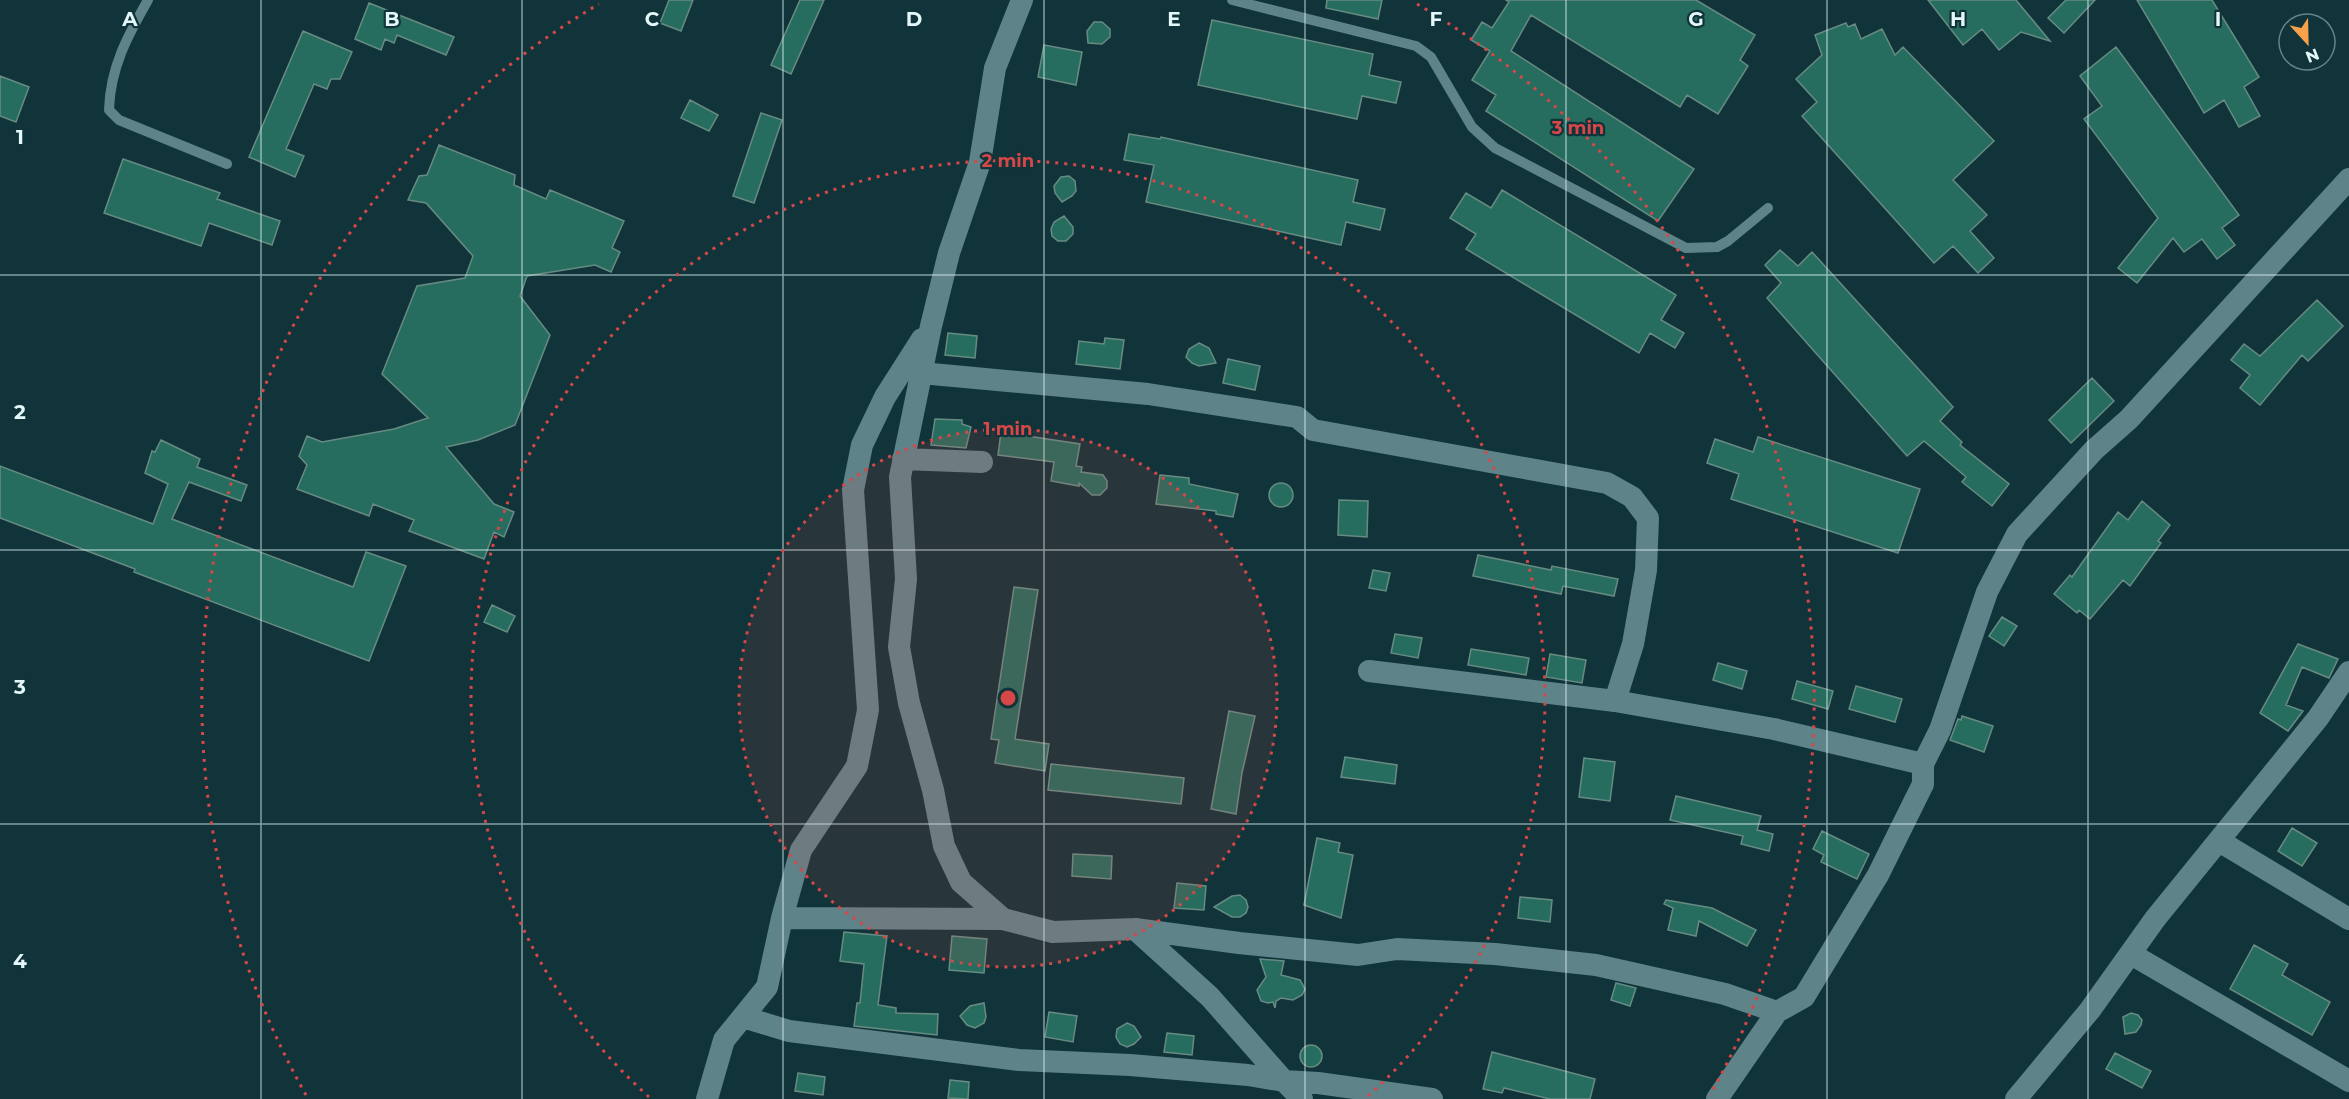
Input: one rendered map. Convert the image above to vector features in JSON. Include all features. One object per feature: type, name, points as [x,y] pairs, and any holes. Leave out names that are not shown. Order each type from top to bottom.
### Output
[{"type":"street","points":[[1003,919],[961,882],[944,846],[933,790],[909,703],[899,647],[906,579],[900,477],[931,326],[949,253],[981,162],[995,68],[1022,0]]},
{"type":"street","points":[[1716,1099],[1777,1012],[1804,997],[1878,875],[1923,784],[1923,764],[1940,730],[1987,592],[2017,534],[2094,450],[2129,419],[2349,179]]},
{"type":"street","points":[[707,1099],[724,1040],[767,987],[782,918],[801,850],[857,765],[868,710],[853,490],[862,445],[885,397],[931,326]]},
{"type":"street","points":[[921,373],[1148,394],[1297,417],[1313,430],[1607,483],[1632,496],[1648,518],[1647,570],[1633,644],[1615,701]]},
{"type":"street","points":[[903,459],[982,462]]},
{"type":"street","points":[[1369,671],[1615,701],[1774,729],[1923,764]]},
{"type":"street","points":[[2016,1099],[2090,1010],[2161,911],[2318,718],[2349,672]]},
{"type":"street","points":[[2219,841],[2349,919]]},
{"type":"street","points":[[782,918],[1003,919],[1053,932],[1135,929],[1239,943],[1358,955],[1397,949],[1495,954],[1596,965],[1725,994],[1777,1012]]},
{"type":"street","points":[[1135,929],[1210,997],[1302,1099]]},
{"type":"street","points":[[2131,954],[2349,1081]]},
{"type":"street","points":[[743,1017],[789,1031],[1007,1059],[1248,1074],[1432,1099]]},
{"type":"lane","points":[[148,0],[127,38],[110,87],[109,110],[119,120],[227,164]]},
{"type":"lane","points":[[1232,0],[1416,46],[1431,57],[1472,127],[1495,148],[1686,248],[1717,247],[1728,241],[1768,208]]},
{"type":"building","points":[[669,0],[693,0],[681,31],[660,23]]},
{"type":"building","points":[[800,0],[824,0],[791,74],[771,65]]},
{"type":"building","points":[[1327,0],[1382,0],[1378,19],[1326,8]]},
{"type":"building","points":[[1506,0],[1696,0],[1755,35],[1740,60],[1748,66],[1718,114],[1687,95],[1680,107],[1531,15],[1511,51],[1694,169],[1658,221],[1486,111],[1496,95],[1472,80],[1490,51],[1471,40],[1482,22],[1492,28],[1509,2]]},
{"type":"building","points":[[1928,0],[2016,0],[2050,41],[2021,32],[1999,50],[1982,29],[1963,45]]},
{"type":"building","points":[[2066,0],[2095,0],[2064,33],[2048,18]]},
{"type":"building","points":[[2137,0],[2212,0],[2259,77],[2244,87],[2260,116],[2239,127],[2224,100],[2204,113]]},
{"type":"building","points":[[369,3],[454,37],[446,55],[397,35],[394,43],[385,39],[381,50],[355,39]]},
{"type":"building","points":[[1212,20],[1373,54],[1369,75],[1401,82],[1396,103],[1362,96],[1357,119],[1198,85]]},
{"type":"building","points":[[1094,22],[1102,22],[1110,29],[1110,37],[1102,44],[1088,43],[1087,31]]},
{"type":"building","points":[[1846,23],[1848,27],[1855,24],[1861,39],[1882,29],[1895,55],[1903,47],[1994,141],[1953,180],[1987,215],[1970,231],[1994,258],[1978,273],[1953,246],[1934,263],[1802,116],[1817,102],[1796,79],[1822,55],[1815,35]]},
{"type":"building","points":[[303,31],[352,52],[340,79],[331,79],[327,89],[314,84],[286,149],[304,156],[295,177],[249,157]]},
{"type":"building","points":[[1044,45],[1082,52],[1076,85],[1038,77]]},
{"type":"building","points":[[2116,47],[2239,215],[2222,228],[2235,245],[2217,259],[2202,239],[2184,252],[2173,238],[2137,283],[2118,268],[2158,218],[2084,119],[2102,106],[2080,76]]},
{"type":"building","points":[[0,76],[29,87],[16,122],[0,116]]},
{"type":"building","points":[[690,100],[718,115],[709,131],[681,118]]},
{"type":"building","points":[[761,113],[782,120],[754,203],[733,196]]},
{"type":"building","points":[[1129,134],[1160,139],[1161,137],[1358,180],[1353,202],[1385,209],[1380,230],[1346,222],[1341,245],[1146,202],[1154,165],[1124,160]]},
{"type":"building","points":[[439,145],[515,175],[514,185],[546,199],[550,190],[624,221],[612,248],[620,252],[611,272],[595,265],[527,276],[520,296],[550,335],[515,425],[478,440],[446,447],[494,504],[514,512],[504,537],[494,532],[484,559],[409,531],[414,520],[373,504],[369,516],[297,489],[307,465],[299,456],[307,436],[322,442],[394,429],[428,418],[382,374],[417,286],[465,278],[473,256],[426,203],[408,200],[419,176],[427,175]]},
{"type":"building","points":[[123,159],[220,193],[217,199],[280,221],[272,245],[209,223],[201,246],[104,213]]},
{"type":"building","points":[[1069,176],[1075,181],[1076,191],[1062,202],[1055,193],[1054,186],[1061,177]]},
{"type":"building","points":[[1502,190],[1676,295],[1661,320],[1684,333],[1675,348],[1650,333],[1639,353],[1466,249],[1476,234],[1450,218],[1466,193],[1491,208]]},
{"type":"building","points":[[1064,216],[1073,227],[1073,234],[1066,241],[1058,241],[1052,236],[1051,229],[1054,222]]},
{"type":"building","points":[[1780,250],[1798,266],[1812,252],[1953,407],[1940,421],[1962,442],[1960,445],[2009,484],[1992,506],[1962,482],[1966,477],[1924,441],[1907,456],[1767,298],[1781,283],[1765,265]]},
{"type":"building","points":[[2317,300],[2343,326],[2308,361],[2302,355],[2260,405],[2240,388],[2250,375],[2231,360],[2244,344],[2260,356]]},
{"type":"building","points":[[948,333],[977,336],[975,358],[945,355]]},
{"type":"building","points":[[1105,338],[1124,340],[1120,369],[1076,364],[1079,341],[1104,344]]},
{"type":"building","points":[[1199,343],[1209,348],[1216,363],[1199,366],[1186,357],[1189,349]]},
{"type":"building","points":[[1228,359],[1260,366],[1255,390],[1223,383]]},
{"type":"building","points":[[2092,378],[2114,401],[2071,443],[2049,420]]},
{"type":"building","points":[[935,419],[962,420],[962,424],[971,427],[966,448],[931,445]]},
{"type":"building","points":[[1001,432],[1080,444],[1076,466],[1082,467],[1081,472],[1103,475],[1107,481],[1107,488],[1100,495],[1092,495],[1079,483],[1079,486],[1051,481],[1054,462],[998,455]]},
{"type":"building","points":[[1758,437],[1920,489],[1898,553],[1731,499],[1739,474],[1707,463],[1715,439],[1753,452]]},
{"type":"building","points":[[161,440],[200,459],[197,467],[247,485],[241,501],[189,482],[172,519],[353,587],[366,552],[406,566],[369,661],[134,572],[135,569],[0,518],[0,466],[153,524],[168,484],[145,473],[152,451],[155,452]]},
{"type":"building","points":[[1160,475],[1189,478],[1189,484],[1238,494],[1233,517],[1216,514],[1216,511],[1156,504]]},
{"type":"building","points":[[1281,483],[1289,487],[1293,495],[1289,503],[1281,507],[1273,503],[1269,495],[1273,487]]},
{"type":"building","points":[[1339,500],[1368,501],[1367,537],[1338,535]]},
{"type":"building","points":[[2142,501],[2170,525],[2158,541],[2161,543],[2130,586],[2123,580],[2090,619],[2079,610],[2077,613],[2054,594],[2070,575],[2072,577],[2118,512],[2128,520]]},
{"type":"building","points":[[1478,555],[1551,570],[1552,566],[1618,579],[1614,596],[1563,586],[1561,594],[1473,576]]},
{"type":"building","points":[[1373,570],[1390,573],[1386,591],[1369,588]]},
{"type":"building","points":[[1014,587],[1038,590],[1015,739],[1049,744],[1045,771],[995,763],[999,740],[991,739]]},
{"type":"building","points":[[492,605],[515,616],[507,632],[484,622]]},
{"type":"building","points":[[2002,617],[2017,626],[2004,646],[1989,636]]},
{"type":"building","points":[[1395,634],[1422,638],[1418,658],[1391,653]]},
{"type":"building","points":[[2298,644],[2338,659],[2329,678],[2302,667],[2286,705],[2303,711],[2288,731],[2260,713]]},
{"type":"building","points":[[1471,649],[1529,658],[1526,675],[1468,665]]},
{"type":"building","points":[[1550,654],[1586,660],[1582,683],[1546,677]]},
{"type":"building","points":[[1718,663],[1747,671],[1742,689],[1713,680]]},
{"type":"building","points":[[1797,681],[1833,691],[1828,709],[1792,699]]},
{"type":"building","points":[[1856,686],[1902,699],[1895,722],[1849,709]]},
{"type":"building","points":[[1229,711],[1255,716],[1242,773],[1236,814],[1211,809]]},
{"type":"building","points":[[1962,716],[1993,726],[1984,752],[1950,740],[1958,719],[1961,720]]},
{"type":"building","points":[[1345,757],[1397,765],[1395,784],[1341,777]]},
{"type":"building","points":[[1584,758],[1615,762],[1610,801],[1579,797]]},
{"type":"building","points":[[1051,764],[1184,778],[1181,804],[1048,790]]},
{"type":"building","points":[[1676,796],[1761,816],[1757,830],[1773,834],[1769,851],[1741,844],[1743,836],[1670,820]]},
{"type":"building","points":[[2292,828],[2317,843],[2302,866],[2278,851]]},
{"type":"building","points":[[1822,831],[1869,854],[1857,879],[1821,862],[1824,855],[1813,849]]},
{"type":"building","points":[[1317,838],[1340,843],[1338,852],[1353,855],[1341,918],[1304,905]]},
{"type":"building","points":[[1073,854],[1112,856],[1111,879],[1072,876]]},
{"type":"building","points":[[1177,883],[1206,886],[1204,910],[1174,908]]},
{"type":"building","points":[[1240,895],[1246,900],[1248,907],[1246,913],[1240,917],[1232,917],[1214,907],[1232,896]]},
{"type":"building","points":[[1520,897],[1552,900],[1550,922],[1518,918]]},
{"type":"building","points":[[1666,900],[1712,908],[1756,930],[1747,946],[1699,921],[1696,936],[1668,930],[1673,908],[1664,904]]},
{"type":"building","points":[[844,932],[887,936],[878,1005],[896,1008],[896,1013],[938,1014],[937,1035],[854,1026],[857,1003],[860,1003],[864,964],[840,961]]},
{"type":"building","points":[[952,936],[987,939],[984,973],[949,970]]},
{"type":"building","points":[[2254,945],[2288,964],[2282,975],[2330,1002],[2312,1035],[2230,989]]},
{"type":"building","points":[[1260,959],[1284,961],[1281,975],[1300,980],[1305,989],[1302,995],[1293,1000],[1281,998],[1276,1001],[1275,1008],[1273,1002],[1261,1001],[1257,990],[1266,977]]},
{"type":"building","points":[[1616,983],[1636,988],[1630,1006],[1611,1000]]},
{"type":"building","points":[[984,1003],[986,1017],[984,1023],[975,1028],[967,1025],[960,1016],[970,1006]]},
{"type":"building","points":[[1049,1012],[1077,1016],[1073,1042],[1045,1037]]},
{"type":"building","points":[[2131,1013],[2138,1015],[2142,1020],[2141,1025],[2136,1032],[2125,1034],[2123,1017]]},
{"type":"building","points":[[1127,1023],[1134,1026],[1141,1037],[1127,1047],[1120,1044],[1116,1037],[1117,1029]]},
{"type":"building","points":[[1167,1033],[1194,1036],[1192,1055],[1164,1052]]},
{"type":"building","points":[[1307,1045],[1315,1045],[1322,1052],[1322,1060],[1315,1067],[1307,1067],[1300,1060],[1300,1052]]},
{"type":"building","points":[[1492,1052],[1595,1079],[1590,1099],[1550,1099],[1504,1088],[1502,1093],[1483,1089]]},
{"type":"building","points":[[2115,1053],[2151,1071],[2142,1088],[2106,1069]]},
{"type":"building","points":[[798,1073],[825,1077],[823,1095],[795,1091]]},
{"type":"building","points":[[950,1080],[969,1082],[968,1099],[948,1098]]}]
